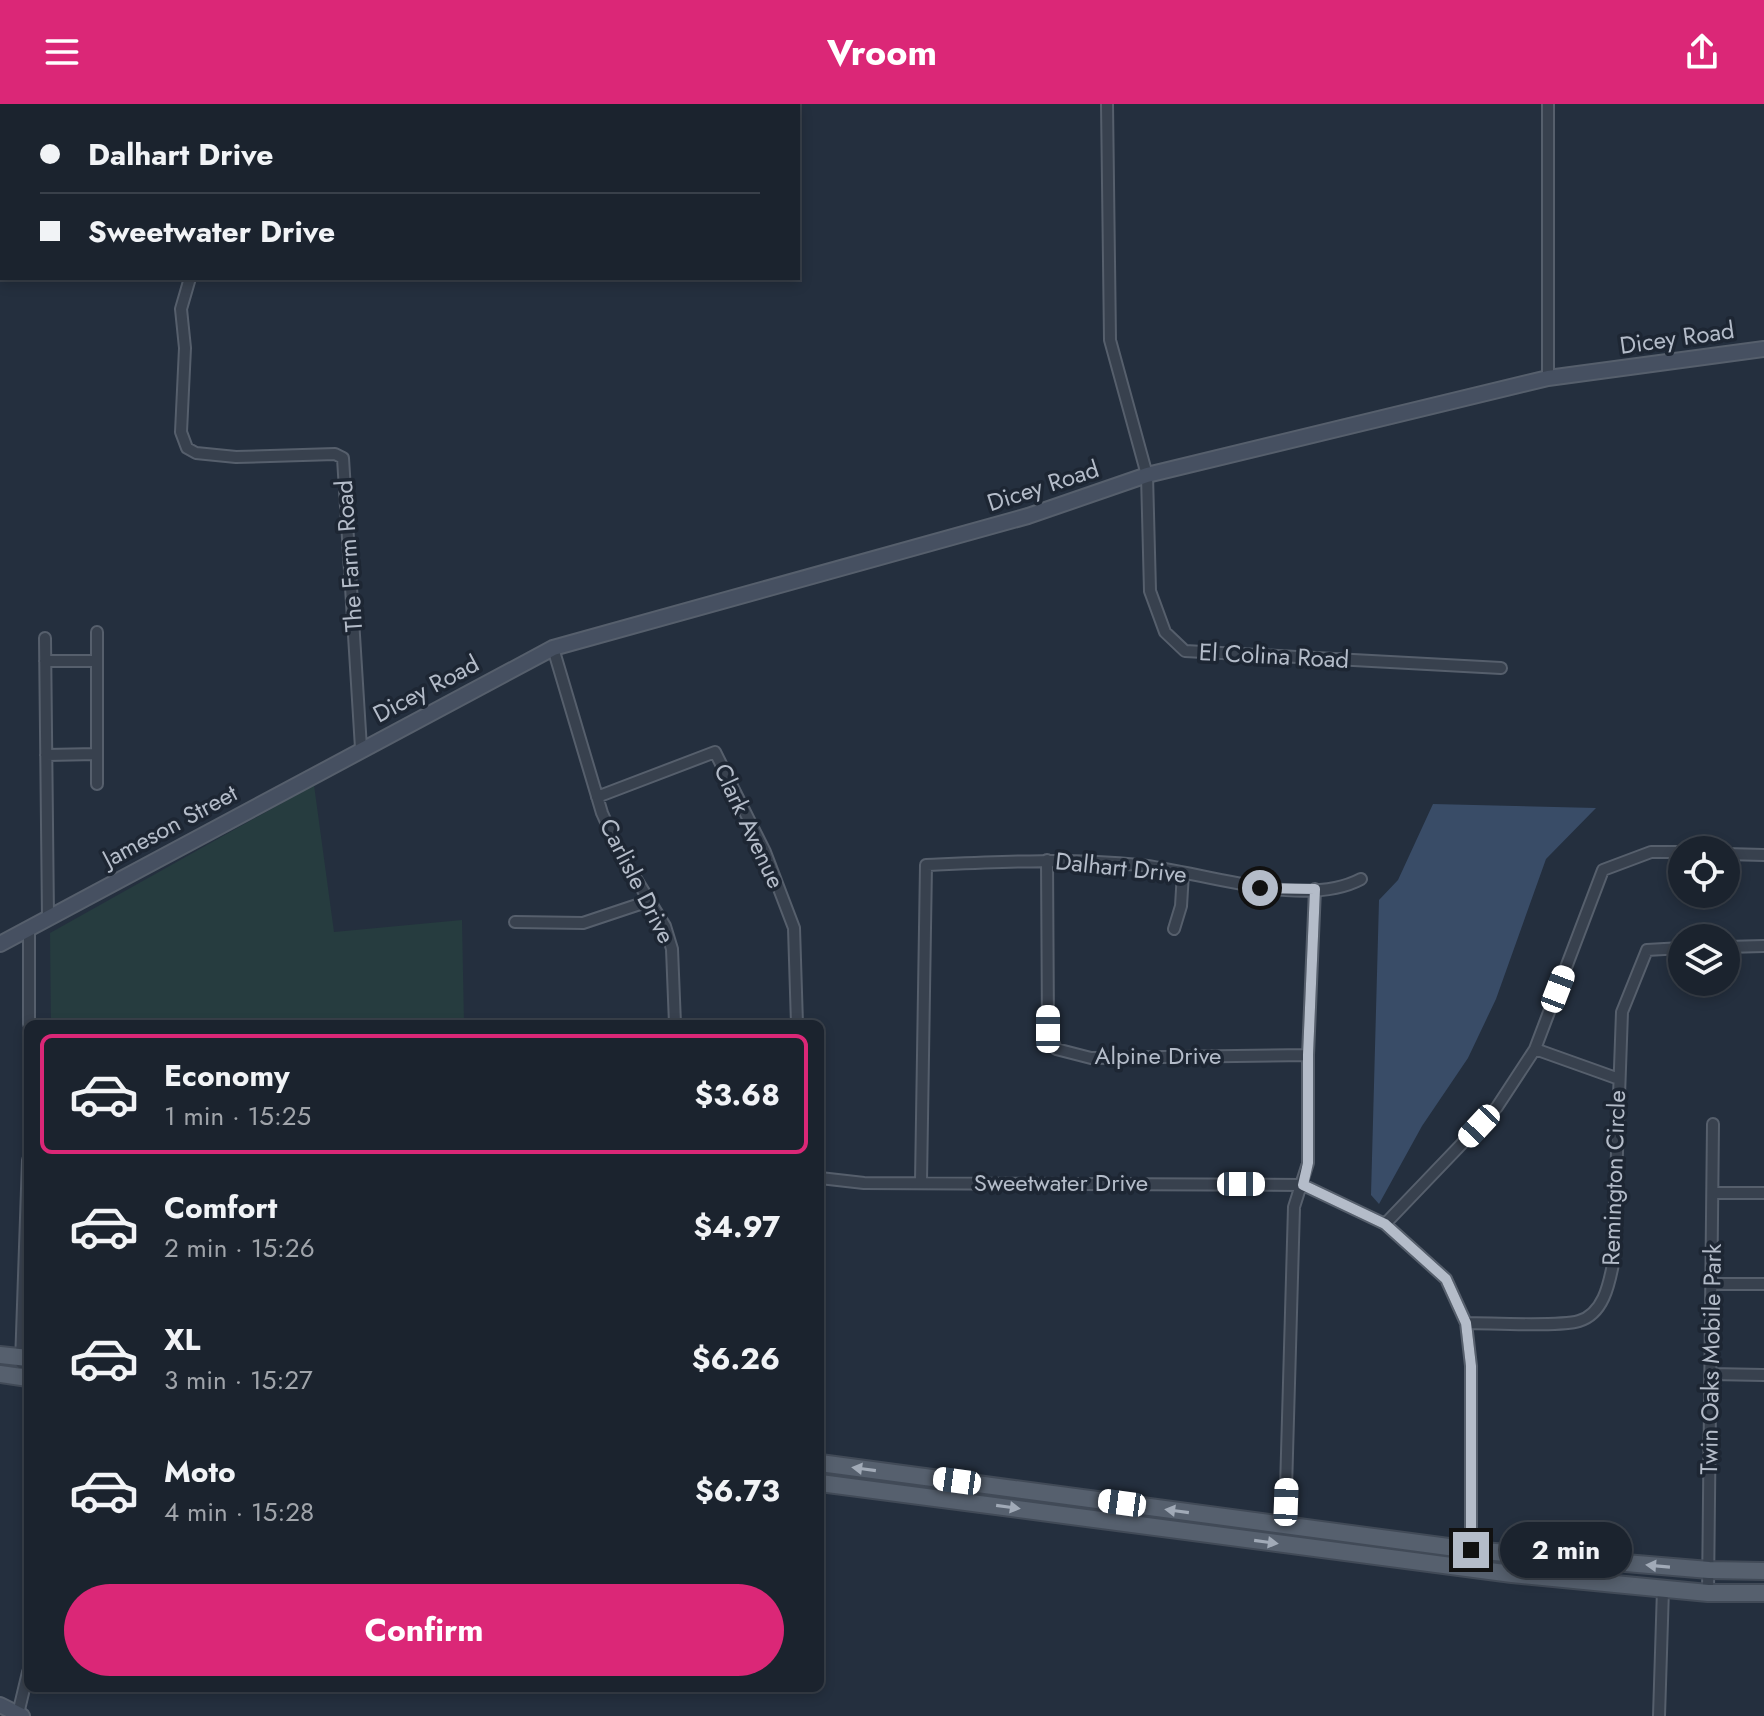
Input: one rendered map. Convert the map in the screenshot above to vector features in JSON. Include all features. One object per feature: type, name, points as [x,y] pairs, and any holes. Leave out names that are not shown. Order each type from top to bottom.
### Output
[{"type":"main road","points":[[0,1355],[24,1358]]},
{"type":"main road","points":[[0,1374],[24,1377]]},
{"type":"main road","points":[[824,1464],[1471,1550],[1709,1570],[1764,1571]]},
{"type":"main road","points":[[904,1494],[906,1474]]},
{"type":"main road","points":[[824,1484],[1485,1570],[1708,1593],[1764,1593]]},
{"type":"main road","points":[[1092,1518],[1094,1499]]},
{"type":"main road","points":[[1205,1533],[1206,1515]]},
{"type":"main road","points":[[1377,1556],[1387,1551],[1459,1559],[1471,1550]]},
{"type":"main road","points":[[1485,1570],[1501,1561],[1542,1567],[1578,1566],[1588,1560]]},
{"type":"street","name":"El Colina Road","points":[[1107,104],[1110,340],[1147,475],[1150,591],[1165,632],[1185,651],[1501,668]]},
{"type":"street","points":[[1548,104],[1548,378]]},
{"type":"street","name":"The Farm Road","points":[[189,280],[181,309],[185,348],[181,432],[187,448],[212,456],[335,454],[343,458],[361,748]]},
{"type":"street","name":"Dicey Road","points":[[361,748],[553,648],[1028,516],[1147,475],[1548,378],[1764,349]]},
{"type":"street","points":[[97,632],[97,784]]},
{"type":"street","points":[[45,638],[48,917]]},
{"type":"street","name":"Carlisle Drive","points":[[553,648],[597,797],[620,853],[665,926],[672,949],[675,1020]]},
{"type":"street","points":[[45,661],[97,661]]},
{"type":"street","name":"Jameson Street","points":[[0,944],[361,748]]},
{"type":"street","name":"Clark Avenue","points":[[597,797],[715,752],[765,852],[794,928],[797,1020]]},
{"type":"street","points":[[46,755],[97,754]]},
{"type":"street","points":[[1385,1224],[1497,1107],[1535,1049],[1603,870],[1651,852],[1668,852]]},
{"type":"street","points":[[1740,854],[1764,855]]},
{"type":"street","name":"Dalhart Drive","points":[[921,1182],[926,865],[1047,860],[1140,865],[1260,888],[1315,889],[1361,879]]},
{"type":"street","name":"Alpine Drive","points":[[1047,860],[1048,1029],[1056,1049],[1091,1058],[1308,1055]]},
{"type":"street","points":[[1174,929],[1181,906],[1183,873]]},
{"type":"street","points":[[1285,1524],[1294,1207],[1308,1163],[1308,1055],[1315,889]]},
{"type":"street","points":[[515,922],[583,923],[649,901]]},
{"type":"street","points":[[29,929],[29,1020]]},
{"type":"street","points":[[1740,947],[1764,946]]},
{"type":"street","name":"Remington Circle","points":[[1466,1323],[1580,1321],[1596,1309],[1607,1291],[1613,1264],[1622,1012],[1647,950],[1668,949]]},
{"type":"street","points":[[1535,1049],[1619,1079]]},
{"type":"street","name":"Twin Oaks Mobile Park","points":[[1708,1593],[1713,1124]]},
{"type":"street","name":"Sweetwater Drive","points":[[824,1178],[864,1183],[1303,1185],[1385,1224],[1446,1279],[1466,1323],[1471,1366],[1471,1550]]},
{"type":"street","points":[[1713,1193],[1764,1193]]},
{"type":"street","points":[[1712,1284],[1764,1284]]},
{"type":"street","points":[[1711,1374],[1764,1375]]},
{"type":"street","points":[[1659,1716],[1663,1589]]},
{"type":"street","points":[[0,1705],[20,1715],[24,1692]]},
{"type":"green space","points":[[314,785],[334,932],[462,920],[464,1020],[51,1020],[50,933]]},
{"type":"water","points":[[1433,804],[1596,808],[1546,859],[1496,999],[1468,1058],[1422,1126],[1379,1204],[1371,1195],[1379,900],[1398,880]]},
{"type":"route","points":[[1260,888],[1315,889],[1308,1055],[1308,1163],[1303,1185],[1385,1224],[1446,1279],[1466,1323],[1471,1366],[1471,1550]]}]
